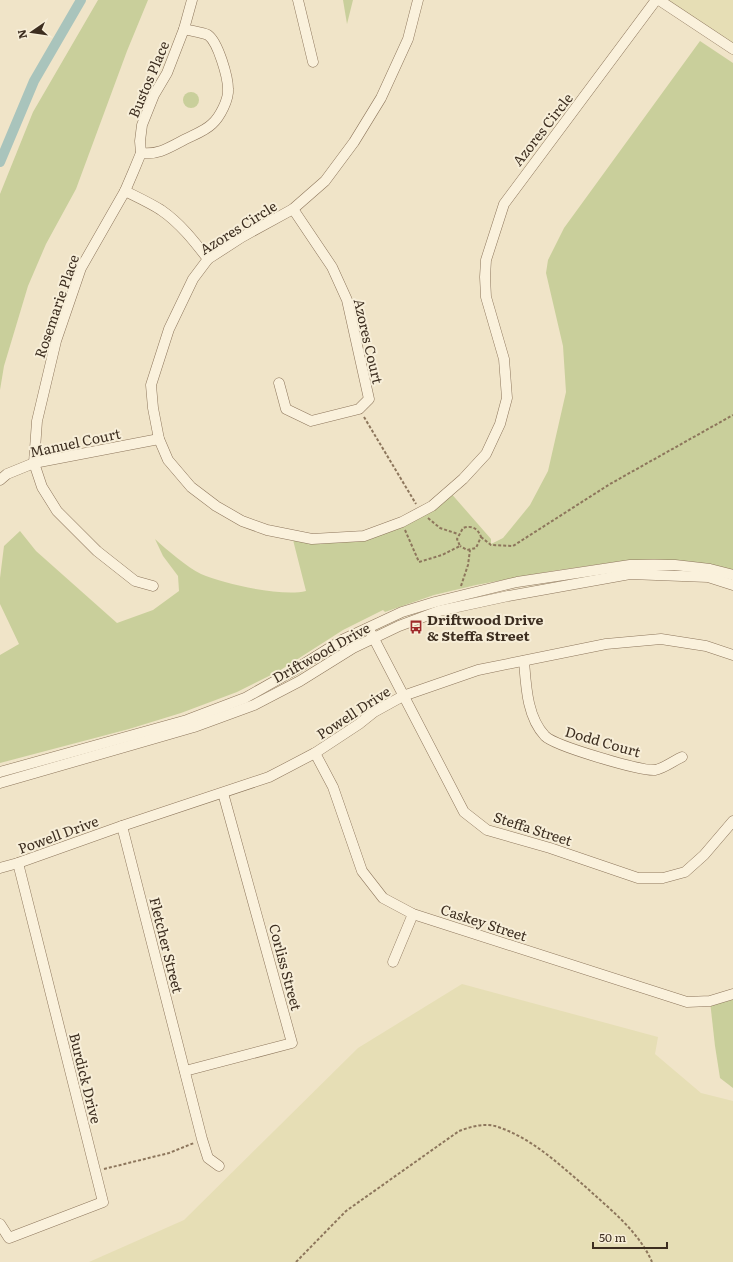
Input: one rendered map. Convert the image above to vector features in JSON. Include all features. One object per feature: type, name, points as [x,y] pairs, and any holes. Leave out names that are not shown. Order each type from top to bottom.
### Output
[{"type":"street","name":"Bustos Place","points":[[125,191],[140,153],[142,125],[154,95],[167,73],[184,29],[192,0]]},
{"type":"street","points":[[298,0],[313,62]]},
{"type":"street","name":"Azores Circle","points":[[418,0],[408,39],[381,98],[354,142],[325,181],[293,209],[242,237],[208,259],[193,279],[169,329],[151,385],[153,408],[159,439],[168,460],[191,487],[242,521],[267,530],[312,539],[364,536],[402,522],[432,506],[463,479],[486,454],[500,424],[507,398],[504,359],[486,297],[485,277],[486,260],[504,204],[657,0]]},
{"type":"street","points":[[657,0],[733,49]]},
{"type":"street","points":[[140,153],[149,154],[160,152],[208,127],[217,118],[224,105],[228,90],[220,54],[208,36],[184,29]]},
{"type":"street","points":[[125,191],[160,209],[174,220],[190,236],[208,259]]},
{"type":"street","name":"Rosemarie Place","points":[[34,463],[37,421],[56,341],[81,268],[125,191]]},
{"type":"street","name":"Azores Court","points":[[293,209],[332,267],[347,300],[369,399],[359,409]]},
{"type":"street","points":[[279,383],[286,409],[311,421],[359,409]]},
{"type":"street","name":"Manuel Court","points":[[0,480],[7,474],[34,463],[159,439]]},
{"type":"street","points":[[34,463],[42,487],[57,511],[97,551],[136,582],[153,586]]},
{"type":"street","name":"Driftwood Drive","points":[[0,772],[187,720],[245,698],[367,627],[402,612],[456,597],[517,582],[630,565],[675,565],[710,569],[733,575]]},
{"type":"street","name":"Driftwood Drive","points":[[0,783],[194,727],[254,705],[300,681],[353,648],[399,626],[439,611],[508,596],[630,574],[708,577],[733,584]]},
{"type":"street","name":"Steffa Street","points":[[367,627],[464,812],[487,830],[550,848],[638,878],[663,878],[685,872],[704,855],[733,821]]},
{"type":"street","name":"Powell Drive","points":[[0,868],[269,777],[315,753],[359,724],[374,712],[403,696],[478,670],[606,644],[660,639],[706,646],[733,655]]},
{"type":"street","name":"Dodd Court","points":[[524,661],[527,694],[534,720],[546,737],[566,747],[613,761],[655,770],[682,757]]},
{"type":"street","name":"Caskey Street","points":[[315,753],[333,787],[362,871],[383,898],[413,914],[687,1002],[710,1001],[733,994]]},
{"type":"street","name":"Corliss Street","points":[[185,1070],[292,1043],[223,792]]},
{"type":"street","name":"Fletcher Street","points":[[122,826],[202,1139],[208,1158],[219,1166]]},
{"type":"street","name":"Burdick Drive","points":[[0,1224],[9,1238],[103,1202],[18,863]]},
{"type":"street","points":[[394,962],[413,914]]},
{"type":"path","points":[[359,409],[422,512],[440,528],[458,534]]},
{"type":"path","points":[[470,550],[460,546],[457,539],[458,534],[463,528],[471,527],[478,530],[481,537],[491,545],[513,546],[610,484],[733,415]]},
{"type":"path","points":[[402,522],[419,562],[442,555],[460,546]]},
{"type":"path","points":[[470,550],[479,545],[481,537]]},
{"type":"path","points":[[456,597],[468,565],[470,550]]},
{"type":"path","points":[[296,1262],[346,1211],[459,1131],[474,1126],[494,1126],[520,1137],[550,1156],[628,1225],[652,1262]]},
{"type":"path","points":[[95,1171],[169,1153],[202,1139]]},
{"type":"shaded area","points":[[659,0],[733,0],[733,49]]},
{"type":"shaded area","points":[[462,984],[658,1037],[655,1054],[701,1093],[733,1101],[733,1262],[89,1262],[184,1220],[358,1048]]},
{"type":"green space","points":[[98,0],[148,0],[127,51],[76,189],[46,244],[28,286],[4,366],[0,390],[0,194],[33,112]]},
{"type":"green space","points":[[343,0],[353,0],[347,24]]},
{"type":"green space","points":[[700,41],[733,63],[733,570],[694,562],[654,559],[622,561],[552,571],[476,585],[434,595],[385,612],[383,610],[343,630],[279,671],[237,692],[181,713],[129,729],[0,763],[0,655],[19,644],[0,604],[0,578],[4,546],[20,531],[36,551],[117,623],[153,610],[179,591],[178,576],[163,556],[155,539],[183,563],[195,571],[211,578],[268,591],[296,592],[306,591],[292,536],[364,536],[402,522],[449,491],[491,539],[491,544],[503,538],[530,505],[548,471],[566,392],[563,346],[546,273],[548,260],[564,228]]},
{"type":"green space","points":[[188,92],[194,92],[199,97],[197,106],[194,108],[188,108],[183,103],[183,97]]},
{"type":"green space","points":[[733,994],[733,1088],[720,1078],[710,1001]]},
{"type":"waterway","points":[[0,162],[34,81],[81,0]]},
{"type":"place","name":"Driftwood Drive & Steffa Street","points":[[416,627]]}]
